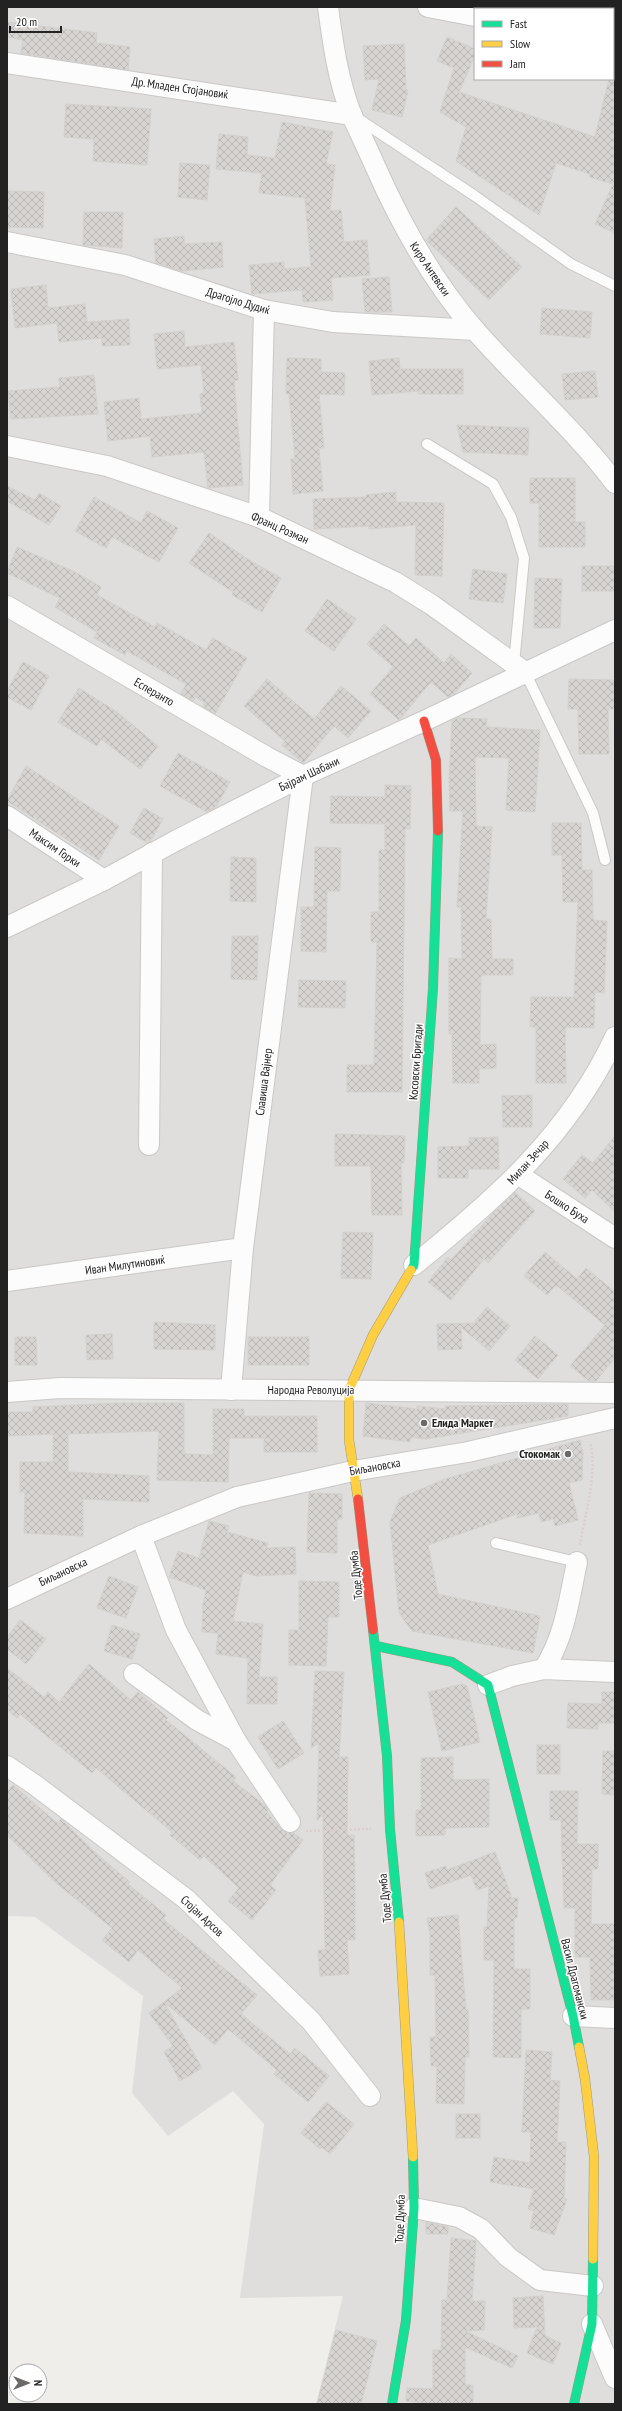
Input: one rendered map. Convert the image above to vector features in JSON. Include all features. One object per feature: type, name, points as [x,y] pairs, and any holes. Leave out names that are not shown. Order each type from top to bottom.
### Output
[{"type":"street","name":"Киро Антевски","points":[[328,7],[340,76],[352,115],[396,212],[410,239],[434,278],[475,330],[592,452],[615,483]]},
{"type":"street","points":[[428,7],[474,16]]},
{"type":"street","name":"Др. Младен Стојановиќ","points":[[7,63],[352,115]]},
{"type":"street","name":"Драгојло Дудиќ","points":[[7,242],[125,265],[264,310],[333,322],[475,330]]},
{"type":"street","points":[[259,518],[264,310]]},
{"type":"street","name":"Франц Розман","points":[[7,446],[106,466],[259,518],[395,582],[432,605],[520,668]]},
{"type":"street","name":"Есперанто","points":[[7,606],[267,757],[303,776]]},
{"type":"street","name":"Бајрам Шабани","points":[[7,927],[104,880],[152,853],[303,776],[424,721],[520,668],[615,630]]},
{"type":"street","name":"Косовски Бригади","points":[[349,1390],[373,1335],[414,1265],[433,988],[438,842],[436,760],[424,721]]},
{"type":"street","name":"Славиша Вајнер","points":[[231,1390],[242,1248],[303,776]]},
{"type":"street","name":"Максим Горки","points":[[7,816],[104,880]]},
{"type":"street","points":[[149,1145],[152,853]]},
{"type":"street","name":"Милан Зечар","points":[[414,1265],[466,1224],[519,1175],[576,1108],[603,1063],[615,1037]]},
{"type":"street","name":"Бошко Буха","points":[[519,1175],[615,1238]]},
{"type":"street","name":"Иван Милутиновиќ","points":[[7,1281],[242,1248]]},
{"type":"street","name":"Народна Револуција","points":[[7,1392],[60,1388],[615,1392]]},
{"type":"street","name":"Тоде Думба","points":[[349,1390],[349,1440],[363,1532],[387,1756],[390,1829],[400,1930],[413,2142],[414,2208],[406,2320],[392,2404]]},
{"type":"street","name":"Биљановска","points":[[7,1599],[141,1536],[237,1497],[353,1471],[468,1452],[615,1418]]},
{"type":"street","points":[[141,1536],[176,1630],[236,1741],[290,1822]]},
{"type":"street","points":[[544,1669],[556,1649],[564,1628],[577,1562]]},
{"type":"street","points":[[376,1646],[452,1662],[488,1685],[512,1676],[544,1669],[615,1672]]},
{"type":"street","points":[[134,1674],[197,1720],[236,1741]]},
{"type":"street","name":"Васил Драгомански","points":[[488,1685],[573,2016],[585,2079],[594,2157],[592,2324],[574,2404]]},
{"type":"street","name":"Стојан Арсов","points":[[7,1766],[35,1784],[186,1899],[311,2021],[370,2096]]},
{"type":"street","points":[[573,2016],[615,2018]]},
{"type":"street","points":[[414,2208],[459,2217],[481,2229],[508,2257],[540,2280],[593,2286]]},
{"type":"street","points":[[592,2324],[615,2378]]},
{"type":"lane","points":[[352,115],[474,196],[571,264],[615,286]]},
{"type":"lane","points":[[427,444],[493,484],[511,518],[524,558],[520,668],[593,813],[605,860]]},
{"type":"lane","points":[[496,1543],[577,1562]]},
{"type":"path","points":[[577,1562],[591,1476],[592,1452]]},
{"type":"path","points":[[290,1822],[305,1831],[390,1829]]},
{"type":"shaded area","points":[[7,7],[615,7],[615,2404],[316,2404],[343,2296],[240,2298],[264,2124],[233,2091],[168,2136],[132,2093],[143,1996],[35,1917],[7,1916]]},
{"type":"building","points":[[7,22],[97,33],[96,43],[130,47],[128,70],[21,53],[23,40],[7,37]]},
{"type":"building","points":[[447,37],[474,49],[474,57],[459,92],[595,137],[609,80],[614,80],[615,76],[615,233],[595,224],[613,184],[589,177],[590,174],[556,163],[539,215],[456,161],[466,127],[440,112],[454,68],[437,61]]},
{"type":"building","points":[[404,44],[406,90],[408,90],[402,117],[372,110],[379,79],[365,80],[363,46]]},
{"type":"building","points":[[66,104],[151,109],[147,165],[93,161],[94,139],[64,137]]},
{"type":"building","points":[[282,122],[333,132],[326,164],[335,165],[330,211],[341,210],[344,242],[367,240],[370,275],[331,278],[333,300],[303,302],[302,290],[252,294],[249,265],[284,262],[284,269],[311,267],[305,198],[259,193],[262,173],[216,169],[219,134],[248,137],[247,155],[275,158]]},
{"type":"building","points":[[180,163],[210,165],[207,200],[178,197]]},
{"type":"building","points":[[7,191],[44,192],[43,228],[7,227]]},
{"type":"building","points":[[456,207],[522,267],[489,300],[426,240]]},
{"type":"building","points":[[84,212],[123,212],[122,248],[83,245]]},
{"type":"building","points":[[184,236],[184,244],[222,242],[223,267],[182,271],[156,263],[154,239]]},
{"type":"building","points":[[389,277],[392,312],[365,312],[362,279]]},
{"type":"building","points":[[46,285],[48,308],[85,304],[87,322],[129,319],[130,345],[102,346],[102,338],[59,342],[57,323],[15,328],[11,289]]},
{"type":"building","points":[[542,308],[592,312],[590,338],[540,334]]},
{"type":"building","points":[[184,331],[185,347],[234,342],[238,380],[234,381],[243,485],[208,488],[204,452],[152,457],[150,436],[108,441],[104,402],[139,398],[141,419],[202,413],[200,394],[204,393],[201,365],[157,369],[154,334]]},
{"type":"building","points":[[287,358],[321,359],[321,372],[345,373],[344,395],[319,394],[324,448],[319,448],[323,491],[293,494],[291,459],[295,459],[289,394],[286,394]]},
{"type":"building","points":[[399,358],[400,369],[463,369],[463,394],[418,394],[418,391],[372,395],[369,361]]},
{"type":"building","points":[[595,371],[598,397],[565,400],[562,374]]},
{"type":"building","points":[[94,375],[98,414],[11,419],[8,391],[60,387],[59,378]]},
{"type":"building","points":[[457,425],[529,428],[528,455],[463,452]]},
{"type":"building","points":[[530,478],[575,478],[575,522],[585,522],[585,547],[539,547],[539,503],[530,503]]},
{"type":"building","points":[[7,486],[35,500],[39,493],[61,506],[49,525],[7,501]]},
{"type":"building","points":[[396,492],[396,502],[444,503],[442,576],[415,575],[416,525],[369,529],[369,526],[314,529],[313,499],[366,497],[366,495]]},
{"type":"building","points":[[94,497],[141,523],[147,511],[178,528],[159,562],[112,537],[106,548],[75,531]]},
{"type":"building","points":[[209,533],[249,560],[281,578],[262,612],[232,595],[233,592],[189,563]]},
{"type":"building","points":[[17,547],[75,572],[101,587],[97,595],[155,627],[157,623],[206,650],[213,638],[247,658],[215,714],[203,707],[205,703],[196,697],[193,701],[181,694],[186,684],[127,651],[125,655],[94,638],[97,632],[55,607],[60,598],[7,573]]},
{"type":"building","points":[[582,566],[615,566],[615,591],[582,591]]},
{"type":"building","points":[[473,569],[507,574],[503,603],[469,599]]},
{"type":"building","points":[[535,578],[562,579],[560,628],[534,628]]},
{"type":"building","points":[[327,599],[356,619],[334,651],[305,631]]},
{"type":"building","points":[[384,624],[409,646],[416,638],[444,663],[451,654],[472,673],[454,694],[448,697],[431,682],[399,720],[370,694],[393,667],[367,644]]},
{"type":"building","points":[[23,662],[49,676],[31,710],[7,697],[7,691]]},
{"type":"building","points":[[267,679],[314,719],[341,686],[371,711],[348,738],[334,726],[303,763],[282,745],[285,741],[244,706]]},
{"type":"building","points":[[569,679],[615,680],[615,709],[608,709],[609,754],[579,754],[578,709],[568,709]]},
{"type":"building","points":[[79,688],[117,712],[158,746],[140,769],[101,739],[97,746],[58,722]]},
{"type":"building","points":[[458,718],[487,719],[486,727],[540,730],[535,812],[506,810],[509,758],[475,757],[476,826],[492,827],[486,919],[491,919],[492,959],[513,959],[513,975],[481,975],[480,1045],[496,1044],[496,1068],[479,1069],[479,1083],[453,1083],[452,1034],[449,1034],[449,958],[462,959],[461,907],[457,907],[463,811],[450,811],[449,780],[452,721]]},
{"type":"building","points":[[178,753],[230,782],[216,807],[207,812],[160,786]]},
{"type":"building","points":[[26,766],[119,826],[99,860],[7,801]]},
{"type":"building","points":[[385,785],[411,786],[410,829],[405,829],[402,1092],[347,1092],[347,1065],[374,1065],[377,942],[371,942],[371,912],[379,912],[379,850],[385,850],[385,824],[330,823],[331,796],[385,797]]},
{"type":"building","points":[[144,808],[163,819],[148,843],[130,833]]},
{"type":"building","points":[[552,823],[581,823],[582,870],[592,870],[593,920],[607,921],[604,993],[595,992],[594,1028],[565,1027],[566,1083],[536,1083],[536,1027],[530,1027],[531,997],[574,997],[578,902],[563,902],[562,855],[552,855]]},
{"type":"building","points":[[315,847],[341,848],[340,891],[327,891],[326,952],[301,951],[301,907],[314,907]]},
{"type":"building","points":[[231,857],[256,858],[256,902],[230,901]]},
{"type":"building","points":[[232,936],[258,936],[257,980],[231,979]]},
{"type":"building","points":[[299,980],[346,981],[345,1008],[298,1007]]},
{"type":"building","points":[[532,1095],[532,1127],[503,1127],[502,1096]]},
{"type":"building","points":[[335,1134],[405,1136],[404,1163],[401,1163],[402,1215],[372,1215],[371,1166],[335,1166]]},
{"type":"building","points":[[615,1136],[615,1212],[592,1190],[585,1198],[563,1179],[582,1155],[593,1163]]},
{"type":"building","points":[[498,1137],[499,1169],[468,1169],[468,1178],[438,1178],[438,1147],[469,1146],[469,1138]]},
{"type":"building","points":[[515,1192],[535,1211],[488,1263],[484,1259],[451,1300],[428,1282],[448,1257],[451,1260],[494,1212]]},
{"type":"building","points":[[343,1232],[373,1233],[371,1279],[341,1278]]},
{"type":"building","points":[[545,1252],[577,1279],[586,1268],[615,1292],[615,1358],[596,1381],[589,1381],[570,1366],[605,1325],[556,1285],[547,1295],[524,1276]]},
{"type":"building","points":[[487,1307],[510,1326],[489,1351],[461,1327],[462,1349],[438,1350],[437,1324],[478,1323],[475,1321]]},
{"type":"building","points":[[154,1322],[215,1325],[215,1350],[154,1349]]},
{"type":"building","points":[[112,1334],[113,1359],[87,1360],[86,1335]]},
{"type":"building","points":[[535,1336],[558,1355],[538,1379],[515,1360]]},
{"type":"building","points":[[15,1337],[36,1337],[37,1365],[15,1365]]},
{"type":"building","points":[[248,1337],[309,1337],[309,1365],[248,1365]]},
{"type":"building","points":[[118,1403],[184,1403],[184,1454],[213,1455],[213,1409],[244,1409],[244,1416],[317,1416],[317,1452],[264,1452],[264,1438],[229,1438],[228,1482],[157,1480],[159,1431],[68,1434],[68,1472],[149,1476],[149,1502],[83,1499],[83,1536],[24,1533],[25,1492],[20,1492],[20,1462],[53,1462],[53,1434],[7,1436],[7,1412],[33,1412],[33,1407]]},
{"type":"building","points":[[366,1403],[417,1409],[417,1406],[445,1409],[445,1406],[568,1404],[568,1416],[426,1439],[411,1437],[410,1442],[363,1436]]},
{"type":"building","points":[[580,1440],[583,1453],[582,1480],[569,1483],[578,1520],[555,1526],[553,1519],[541,1522],[539,1513],[517,1518],[517,1514],[428,1545],[438,1594],[540,1616],[533,1653],[412,1631],[399,1613],[390,1522],[400,1498],[445,1479]]},
{"type":"building","points":[[309,1493],[342,1494],[342,1519],[337,1519],[337,1553],[307,1552]]},
{"type":"building","points":[[209,1521],[229,1526],[227,1532],[268,1543],[266,1548],[295,1547],[296,1574],[256,1576],[243,1572],[233,1621],[263,1624],[259,1677],[277,1677],[277,1704],[247,1704],[248,1658],[216,1654],[218,1633],[202,1632],[203,1604],[206,1590],[169,1577],[178,1551],[199,1558]]},
{"type":"building","points":[[109,1576],[138,1587],[126,1618],[97,1608]]},
{"type":"building","points":[[299,1581],[339,1582],[339,1617],[328,1617],[326,1666],[289,1665],[289,1630],[299,1630]]},
{"type":"building","points":[[20,1620],[46,1639],[26,1664],[7,1649],[7,1637]]},
{"type":"building","points":[[112,1625],[140,1634],[132,1659],[104,1651]]},
{"type":"building","points":[[89,1664],[131,1700],[138,1692],[168,1718],[166,1720],[236,1777],[233,1781],[265,1805],[268,1810],[267,1812],[281,1829],[285,1832],[294,1833],[303,1840],[270,1885],[276,1890],[252,1920],[228,1901],[239,1888],[204,1856],[200,1860],[170,1835],[172,1832],[96,1768],[92,1773],[20,1714],[17,1718],[7,1710],[7,1668],[44,1697],[48,1692],[59,1702]]},
{"type":"building","points":[[315,1671],[344,1672],[339,1757],[348,1757],[347,1835],[354,1835],[355,1886],[355,1940],[347,1940],[349,1974],[320,1976],[318,1950],[325,1950],[323,1813],[317,1821],[319,1743],[311,1748]]},
{"type":"building","points":[[463,1684],[467,1686],[480,1742],[442,1751],[428,1692]]},
{"type":"building","points":[[602,1692],[615,1692],[615,1723],[598,1723],[598,1729],[567,1728],[568,1703],[602,1704]]},
{"type":"building","points":[[283,1721],[304,1753],[278,1769],[258,1737]]},
{"type":"building","points":[[537,1745],[560,1745],[560,1774],[537,1774]]},
{"type":"building","points":[[603,1751],[615,1751],[615,1795],[602,1794]]},
{"type":"building","points":[[453,1757],[453,1780],[489,1779],[489,1827],[445,1828],[445,1835],[416,1836],[416,1810],[421,1810],[421,1758]]},
{"type":"building","points":[[13,1785],[57,1823],[61,1819],[100,1857],[130,1882],[128,1884],[166,1915],[163,1919],[257,1995],[241,2014],[290,2054],[295,2048],[329,2076],[308,2102],[274,2074],[277,2070],[228,2029],[215,2045],[164,2002],[182,1988],[138,1950],[129,1962],[102,1940],[112,1928],[56,1883],[7,1835],[7,1792]]},
{"type":"building","points":[[550,1791],[578,1791],[577,1844],[598,1844],[598,1869],[592,1869],[591,1924],[615,1924],[615,2000],[591,2000],[590,1957],[575,1957],[575,1908],[564,1908],[561,1820],[550,1820]]},
{"type":"building","points":[[495,1852],[512,1898],[518,1898],[517,1918],[514,1918],[514,1969],[530,1969],[530,2009],[521,2009],[521,2058],[493,2057],[494,1960],[484,1960],[484,1927],[487,1927],[489,1886],[477,1890],[471,1875],[430,1889],[425,1873],[446,1866],[447,1870]]},
{"type":"building","points":[[458,1915],[466,2010],[468,2010],[469,2057],[465,2057],[464,2104],[436,2103],[437,2066],[431,2066],[430,2037],[436,2037],[435,1975],[430,1975],[430,1934],[427,1918]]},
{"type":"building","points":[[164,2002],[202,2068],[180,2081],[164,2052],[173,2046],[149,2013]]},
{"type":"building","points":[[526,2050],[552,2052],[550,2080],[560,2081],[557,2142],[566,2142],[564,2198],[567,2199],[554,2235],[530,2228],[534,2211],[528,2209],[534,2189],[490,2182],[494,2157],[530,2163],[531,2132],[522,2132]]},
{"type":"building","points":[[326,2102],[354,2124],[330,2154],[322,2147],[320,2149],[301,2133]]},
{"type":"building","points":[[456,2114],[480,2114],[480,2138],[456,2138]]},
{"type":"building","points":[[426,2222],[448,2227],[448,2234],[426,2234]]},
{"type":"building","points":[[451,2238],[476,2241],[472,2301],[485,2301],[484,2330],[465,2331],[518,2356],[512,2368],[465,2347],[465,2385],[473,2385],[473,2404],[436,2404],[406,2401],[407,2388],[433,2389],[433,2350],[441,2350],[442,2300],[447,2300]]},
{"type":"building","points":[[543,2296],[545,2336],[561,2343],[553,2364],[527,2353],[537,2327],[514,2328],[513,2298]]},
{"type":"building","points":[[336,2330],[377,2341],[361,2404],[317,2404]]},
{"type":"traffic: fast","points":[[411,1270],[414,1265],[433,988],[438,831]]},
{"type":"traffic: fast","points":[[373,1630],[387,1756],[390,1829],[399,1922]]},
{"type":"traffic: fast","points":[[376,1646],[452,1662],[488,1685],[573,2016],[579,2047]]},
{"type":"traffic: fast","points":[[392,2404],[406,2320],[414,2208],[413,2157]]},
{"type":"traffic: fast","points":[[574,2404],[592,2324],[593,2259]]},
{"type":"traffic: slow","points":[[358,1499],[349,1440],[349,1390],[373,1335],[411,1270]]},
{"type":"traffic: slow","points":[[399,1922],[413,2157]]},
{"type":"traffic: slow","points":[[579,2047],[585,2079],[594,2157],[593,2259]]},
{"type":"traffic: jam","points":[[424,721],[436,760],[438,831]]},
{"type":"traffic: jam","points":[[358,1499],[373,1630]]},
{"type":"place","name":"Елида Маркет","points":[[424,1423]]},
{"type":"place","name":"Стокомак","points":[[568,1454]]}]
